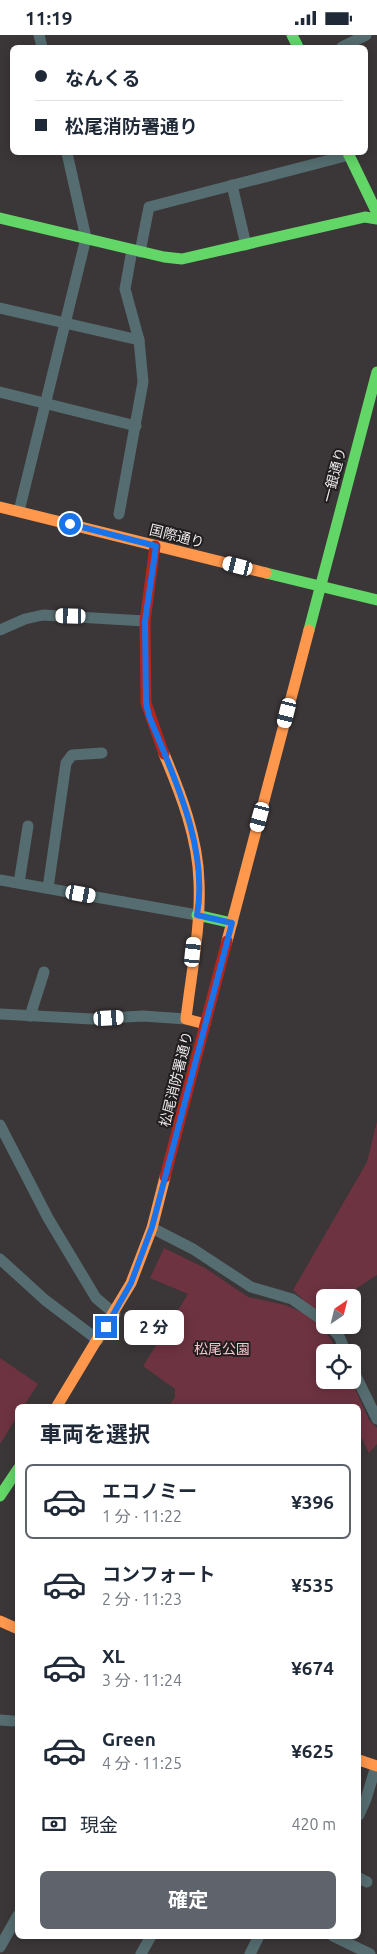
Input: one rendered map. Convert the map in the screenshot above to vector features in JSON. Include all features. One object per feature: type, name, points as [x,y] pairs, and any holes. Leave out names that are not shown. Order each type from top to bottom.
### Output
[{"type":"street","points":[[346,45],[366,35]]},
{"type":"street","points":[[19,511],[86,238],[67,155]]},
{"type":"street","points":[[119,514],[143,382],[139,340],[125,289],[150,207],[345,155]]},
{"type":"street","points":[[349,155],[377,213]]},
{"type":"street","points":[[232,185],[246,245]]},
{"type":"street","points":[[0,218],[136,251],[182,259],[364,217],[377,219]]},
{"type":"street","points":[[0,308],[139,340]]},
{"type":"street","name":"一銀通り","points":[[205,1025],[377,372]]},
{"type":"street","points":[[0,392],[136,426]]},
{"type":"street","name":"国際通り","points":[[0,507],[377,600]]},
{"type":"street","name":"松尾消防署通り","points":[[58,1404],[115,1314],[143,1257],[205,1025],[186,1019],[197,915],[198,881],[192,834],[179,790],[149,716],[146,703],[145,621],[156,546]]},
{"type":"street","points":[[0,630],[25,619],[43,615],[145,621]]},
{"type":"street","points":[[48,888],[66,763],[72,755],[102,753]]},
{"type":"street","points":[[19,883],[28,826]]},
{"type":"street","points":[[0,879],[232,923]]},
{"type":"street","points":[[30,1016],[44,972]]},
{"type":"street","points":[[0,1015],[92,1019],[143,1016],[186,1019]]},
{"type":"street","points":[[0,1125],[48,1218],[96,1298],[115,1314]]},
{"type":"street","points":[[152,1227],[193,1249],[251,1287],[292,1299],[316,1316]]},
{"type":"street","points":[[0,1259],[45,1300],[98,1340]]},
{"type":"street","points":[[361,1386],[377,1419]]},
{"type":"street","points":[[0,1496],[15,1474]]},
{"type":"street","points":[[0,1621],[15,1628]]},
{"type":"street","points":[[0,1720],[13,1721]]},
{"type":"street","points":[[361,1761],[376,1766],[361,1810]]},
{"type":"street","points":[[0,1947],[15,1920]]},
{"type":"street","points":[[142,1954],[150,1939]]},
{"type":"street","points":[[250,1954],[258,1939]]},
{"type":"street","points":[[339,1939],[370,1954]]},
{"type":"green space","points":[[377,1121],[377,1275],[355,1289],[316,1289],[316,1312],[293,1290],[367,1162]]},
{"type":"green space","name":"松尾公園","points":[[164,1248],[205,1268],[248,1297],[285,1305],[304,1313],[316,1322],[316,1334],[327,1334],[333,1344],[316,1344],[316,1389],[355,1389],[369,1420],[377,1428],[377,1444],[369,1453],[361,1437],[361,1404],[170,1404],[175,1397],[175,1389],[143,1366],[188,1294],[150,1278]]},
{"type":"green space","points":[[0,1358],[38,1384],[25,1404],[15,1404],[15,1420],[0,1444]]},
{"type":"traffic: fast","points":[[292,35],[297,45]]},
{"type":"traffic: fast","points":[[349,155],[377,213]]},
{"type":"traffic: fast","points":[[0,218],[164,257],[182,259],[365,217],[377,219]]},
{"type":"traffic: fast","points":[[309,630],[377,372]]},
{"type":"traffic: fast","points":[[266,573],[377,600]]},
{"type":"traffic: fast","points":[[197,915],[232,923]]},
{"type":"traffic: fast","points":[[0,1496],[15,1474]]},
{"type":"traffic: slow","points":[[0,507],[266,573]]},
{"type":"traffic: slow","points":[[227,941],[309,630]]},
{"type":"traffic: slow","points":[[164,754],[188,817],[198,866],[199,916],[186,1019],[205,1024]]},
{"type":"traffic: slow","points":[[58,1404],[131,1283],[152,1228],[165,1177]]},
{"type":"traffic: slow","points":[[0,1621],[15,1628]]},
{"type":"traffic: slow","points":[[361,1761],[377,1766]]},
{"type":"traffic: jam","points":[[155,546],[145,621],[146,703],[164,754]]},
{"type":"traffic: jam","points":[[165,1177],[227,941]]},
{"type":"route","points":[[70,524],[156,546],[150,573],[145,621],[146,703],[149,716],[179,790],[192,834],[198,881],[199,906],[197,915],[232,923],[159,1205],[143,1257],[115,1314],[106,1327]]}]
